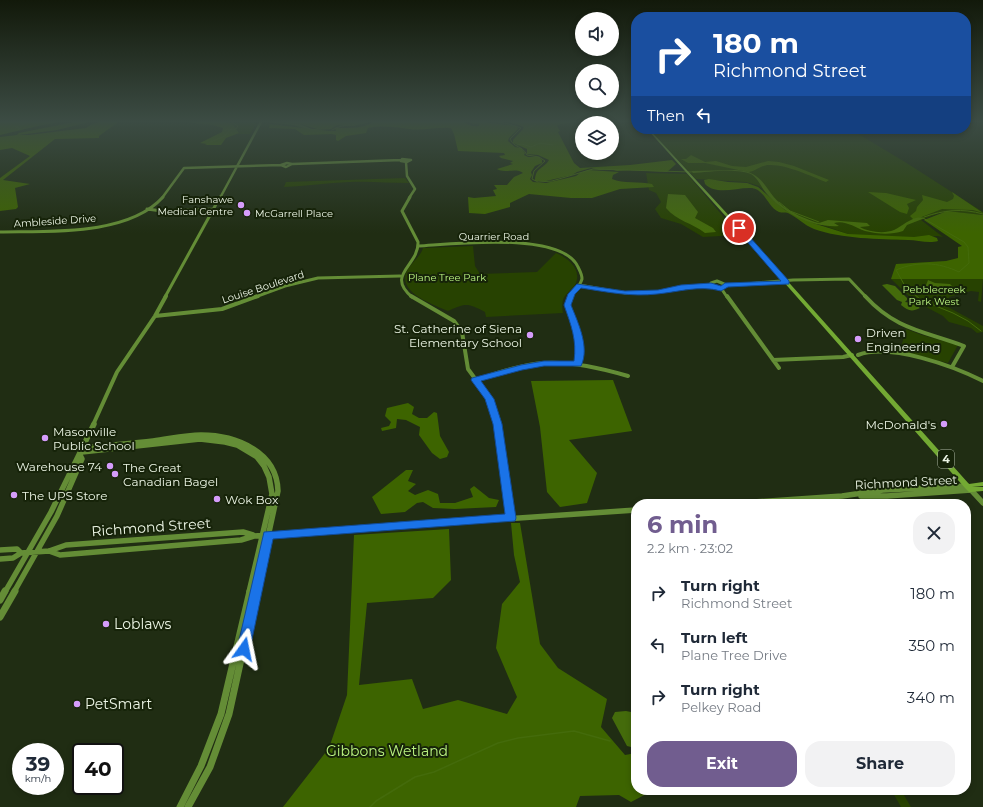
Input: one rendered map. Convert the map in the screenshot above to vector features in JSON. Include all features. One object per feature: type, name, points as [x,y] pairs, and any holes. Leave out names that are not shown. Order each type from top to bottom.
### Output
[{"type":"main road","name":"4","points":[[673,158],[971,488]]},
{"type":"main road","name":"Richmond Street","points":[[971,488],[983,484]]},
{"type":"main road","name":"Richmond Street","points":[[971,488],[983,489]]},
{"type":"street","points":[[0,600],[24,553],[51,512],[75,460],[82,452],[116,372],[155,316],[242,158]]},
{"type":"street","points":[[237,166],[281,165],[285,167],[292,164],[406,159],[411,160],[406,162],[401,160]]},
{"type":"street","points":[[406,162],[407,176],[415,189],[405,203],[402,211],[418,242],[418,252],[400,276],[400,282],[408,294],[445,315],[459,326],[464,338],[464,356],[468,369],[490,399],[498,424],[511,518]]},
{"type":"street","name":"Ambleside Drive","points":[[0,232],[81,229],[125,219],[160,201],[184,168],[237,166]]},
{"type":"street","points":[[147,209],[162,211],[213,210]]},
{"type":"street","name":"Quarrier Road","points":[[418,246],[511,242],[532,243],[546,246],[567,255],[576,263],[582,276],[579,285]]},
{"type":"street","name":"Louise Boulevard","points":[[155,316],[222,309],[285,286],[318,278],[400,276]]},
{"type":"street","points":[[711,285],[711,283],[715,281],[725,285],[849,279],[885,315],[895,321],[911,329],[964,346],[952,367]]},
{"type":"street","points":[[578,364],[580,349],[579,337],[567,305],[572,294],[579,285],[625,293],[658,292],[681,287],[711,285],[721,288],[779,368]]},
{"type":"street","points":[[721,288],[725,285]]},
{"type":"street","points":[[773,360],[843,357],[852,355],[888,354],[909,356],[952,367],[983,381]]},
{"type":"street","points":[[475,380],[521,367],[544,363],[578,364],[604,369],[628,376]]},
{"type":"street","points":[[82,452],[200,439],[226,442],[245,449],[260,460],[266,466],[270,478],[272,491],[265,535],[229,714],[210,767],[188,807]]},
{"type":"street","points":[[0,617],[57,516],[80,465],[82,452]]},
{"type":"street","points":[[971,488],[983,499]]},
{"type":"street","points":[[971,488],[983,503]]},
{"type":"street","name":"Richmond Street","points":[[798,499],[842,496],[883,490],[971,488]]},
{"type":"street","name":"Richmond Street","points":[[49,551],[60,555],[240,540],[265,535],[631,510]]},
{"type":"street","name":"Richmond Street","points":[[0,558],[13,558],[24,553],[49,551],[66,545],[243,532],[254,536]]},
{"type":"street","points":[[180,807],[201,766],[221,714],[265,535]]},
{"type":"street","name":"Richmond Street","points":[[0,550],[17,549],[24,553]]},
{"type":"green space","points":[[28,158],[31,158],[3,180],[30,184],[15,188],[18,207],[16,209],[0,211],[0,178]]},
{"type":"green space","points":[[501,158],[540,158],[542,160],[542,163],[535,166],[531,172],[532,175],[530,179],[533,182],[546,183],[576,176],[588,170],[619,172],[613,175],[612,179],[616,181],[652,184],[654,187],[620,189],[592,198],[571,198],[529,194],[510,203],[510,207],[485,214],[469,213],[468,197],[474,198],[496,196],[493,190],[497,189],[494,185],[507,185],[514,177],[523,173],[520,171],[503,171],[497,169],[513,164],[510,163],[513,161]]},
{"type":"green space","points":[[544,158],[571,158],[574,163],[580,168],[630,165],[672,160],[676,164],[667,172],[630,170],[617,171],[591,168],[572,175],[546,181],[535,181],[536,173],[549,160]]},
{"type":"green space","points":[[676,158],[898,158],[983,212],[983,215],[945,211],[921,220],[943,237],[937,236],[901,240],[854,236],[813,222],[785,210],[759,186],[746,182],[696,179]]},
{"type":"green space","points":[[696,158],[705,162],[716,161],[732,166],[746,167],[768,161],[779,162],[794,166],[829,180],[826,182],[783,166],[766,165],[748,172],[705,163],[688,163],[681,159]]},
{"type":"green space","points":[[646,173],[687,174],[739,235],[703,237],[681,224],[661,218],[655,209],[661,202],[656,193],[649,190]]},
{"type":"green space","points":[[405,178],[409,183],[341,182],[284,187],[286,182]]},
{"type":"green space","points":[[709,179],[747,183],[758,187],[785,210],[813,223],[848,234],[914,237],[929,235],[937,238],[938,241],[927,242],[836,235],[814,229],[788,213],[775,210],[756,189],[746,188],[715,190],[705,184],[704,180]]},
{"type":"green space","points":[[868,192],[886,193],[916,200],[907,204],[909,208],[907,214],[900,212]]},
{"type":"green space","points":[[952,192],[983,213],[973,210],[942,209],[914,220],[910,216],[916,211],[917,207],[923,200],[922,195],[947,202],[953,199],[954,196]]},
{"type":"green space","points":[[947,211],[983,215],[983,279],[891,279],[896,264],[946,261],[958,258],[958,247],[962,246],[924,220]]},
{"type":"green space","name":"Plane Tree Park","points":[[473,246],[475,266],[480,274],[537,272],[556,253],[565,258],[576,270],[577,280],[575,285],[563,300],[563,313],[486,317],[485,312],[467,305],[463,305],[448,311],[420,298],[408,287],[405,280],[406,273],[420,255],[423,248]]},
{"type":"green space","name":"Pebblecreek Park West","points":[[891,279],[983,279],[981,302],[978,301],[979,292],[971,291],[949,297],[948,307],[983,326],[983,332],[977,333],[971,328],[949,322],[943,316],[913,300]]},
{"type":"green space","points":[[906,329],[958,345],[948,363],[900,351]]},
{"type":"green space","points":[[613,380],[632,431],[569,440],[597,473],[587,503],[560,507],[547,492],[540,427],[531,381]]},
{"type":"green space","points":[[408,403],[414,407],[412,414],[419,418],[427,418],[434,412],[437,413],[440,436],[449,452],[447,457],[440,459],[432,453],[419,435],[420,427],[406,420],[397,419],[396,428],[382,431],[381,428],[389,426],[391,422],[385,416],[387,408]]},
{"type":"green space","points":[[406,470],[413,470],[408,481],[416,484],[408,491],[415,495],[428,490],[438,494],[440,503],[455,503],[473,497],[470,489],[474,486],[489,498],[499,500],[496,507],[455,509],[433,508],[423,502],[417,503],[405,512],[381,514],[372,497]]},
{"type":"green space","name":"Gibbons Wetland","points":[[511,523],[520,523],[540,644],[558,668],[607,699],[601,727],[625,755],[631,754],[631,795],[644,795],[631,802],[619,795],[580,796],[576,807],[283,807],[329,748],[347,695],[354,535],[449,529],[451,580],[433,598],[367,603],[359,685],[412,679],[423,709],[458,700],[507,714],[517,697],[496,648],[502,604],[520,582],[514,555]]},
{"type":"green space","points":[[894,795],[904,795],[911,807],[901,807]]},
{"type":"shaded area","points":[[735,170],[745,171],[752,174],[763,183],[783,206],[798,215],[815,222],[819,223],[828,220],[867,223],[870,226],[860,227],[881,232],[894,230],[913,219],[921,217],[925,218],[907,225],[903,231],[889,234],[865,231],[842,222],[834,223],[839,226],[829,226],[809,222],[781,207],[766,193],[758,180],[751,174],[738,171],[693,173],[691,171]]},
{"type":"shaded area","points":[[668,194],[685,195],[698,212],[695,218],[713,228],[716,232],[705,233],[675,216],[666,208]]},
{"type":"shaded area","points":[[928,280],[935,283],[950,284],[956,290],[940,293],[932,292],[925,288]]},
{"type":"shaded area","points":[[887,284],[895,286],[907,298],[905,302],[913,303],[920,308],[908,310],[903,307],[901,305],[902,302],[897,300],[882,285]]},
{"type":"shaded area","points":[[615,712],[631,712],[631,747],[627,746],[612,718]]},
{"type":"waterway","points":[[540,158],[545,161],[534,171],[532,179],[538,182],[552,181],[593,169],[691,172]]},
{"type":"waterway","points":[[779,202],[790,211],[819,222]]},
{"type":"waterway","points":[[924,217],[960,210],[983,214]]},
{"type":"waterway","points":[[923,218],[964,242],[968,247],[969,263],[959,272],[943,266],[928,264],[912,265],[896,270],[905,286],[921,300],[953,313],[968,321],[981,331]]},
{"type":"waterway","points":[[370,807],[376,801],[415,777],[434,772],[498,743],[518,738],[574,731],[610,741]]},
{"type":"place","name":"Fanshawe Medical Centre","points":[[241,205]]},
{"type":"place","name":"McGarrell Place","points":[[247,213]]},
{"type":"place","name":"St. Catherine of Siena Elementary School","points":[[530,335]]},
{"type":"place","name":"Driven Engineering","points":[[858,339]]},
{"type":"place","name":"McDonald's","points":[[944,424]]},
{"type":"place","name":"Masonville Public School","points":[[45,438]]},
{"type":"place","name":"Warehouse 74","points":[[110,466]]},
{"type":"place","name":"The Great Canadian Bagel","points":[[115,474]]},
{"type":"place","name":"The UPS Store","points":[[14,495]]},
{"type":"place","name":"Wok Box","points":[[217,499]]},
{"type":"place","name":"Loblaws","points":[[106,624]]},
{"type":"place","name":"PetSmart","points":[[77,704]]},
{"type":"route","points":[[244,649],[268,535],[511,518],[498,424],[490,399],[475,380],[521,367],[544,363],[578,364],[580,349],[579,337],[567,305],[568,300],[579,285],[625,293],[658,292],[681,287],[711,285],[715,288],[723,288],[725,285],[786,283],[739,228]]}]
